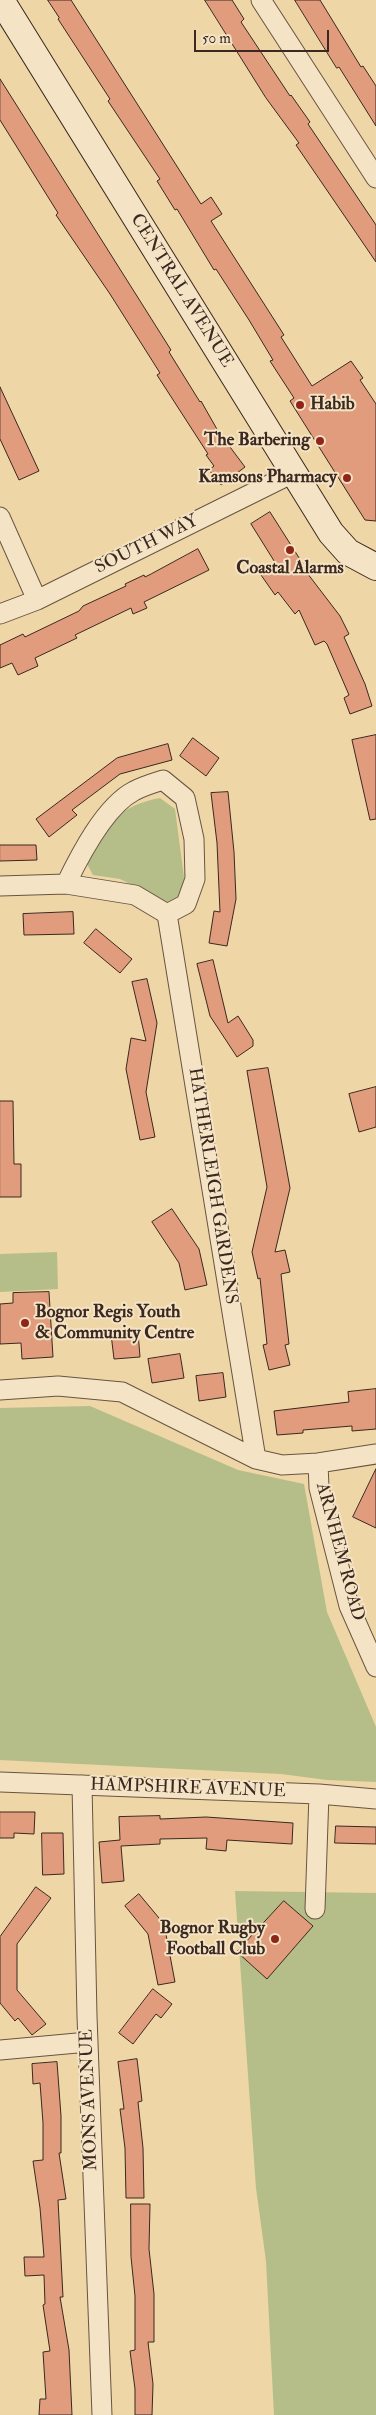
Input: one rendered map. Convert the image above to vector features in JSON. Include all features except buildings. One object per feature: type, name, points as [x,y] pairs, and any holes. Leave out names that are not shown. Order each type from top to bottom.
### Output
[{"type":"street","name":"CENTRAL AVENUE","points":[[1,0],[331,533],[348,552],[376,567]]},
{"type":"street","points":[[261,0],[376,178]]},
{"type":"street","name":"SOUTH WAY","points":[[0,614],[37,600],[293,473]]},
{"type":"street","points":[[0,516],[37,600]]},
{"type":"street","points":[[0,886],[66,884],[135,895],[167,914],[186,904],[194,879],[194,839],[185,798],[163,780],[133,791],[105,816],[82,850],[66,884]]},
{"type":"street","name":"HATHERLEIGH GARDENS","points":[[167,914],[256,1459]]},
{"type":"street","points":[[0,1390],[58,1386],[122,1392],[256,1459],[282,1465],[318,1463],[376,1454]]},
{"type":"street","name":"ARNHEM ROAD","points":[[318,1463],[319,1488],[349,1606],[376,1667]]},
{"type":"street","name":"HAMPSHIRE AVENUE","points":[[0,1782],[319,1794],[376,1799]]},
{"type":"street","name":"MONS AVENUE","points":[[82,1785],[88,2042],[102,2415]]},
{"type":"street","points":[[315,1909],[319,1794]]},
{"type":"street","points":[[0,2050],[88,2042]]},
{"type":"green space","points":[[160,798],[175,809],[185,885],[181,895],[167,902],[120,879],[93,875],[86,862],[93,842],[115,817],[140,803]]},
{"type":"green space","points":[[57,1252],[58,1289],[0,1292],[0,1254]]},
{"type":"green space","points":[[90,1406],[238,1470],[304,1484],[327,1612],[376,1727],[376,1782],[327,1780],[281,1774],[0,1760],[0,1408]]},
{"type":"green space","points":[[235,1891],[376,1893],[376,2415],[274,2415],[266,2261],[256,2188]]},
{"type":"place","name":"Habib","points":[[300,405]]},
{"type":"place","name":"The Barbering","points":[[320,441]]},
{"type":"place","name":"Kamsons Pharmacy","points":[[347,478]]},
{"type":"place","name":"Coastal Alarms","points":[[290,550]]},
{"type":"place","name":"Bognor Regis Youth & Community Centre","points":[[25,1323]]},
{"type":"place","name":"Bognor Rugby Football Club","points":[[275,1939]]}]
